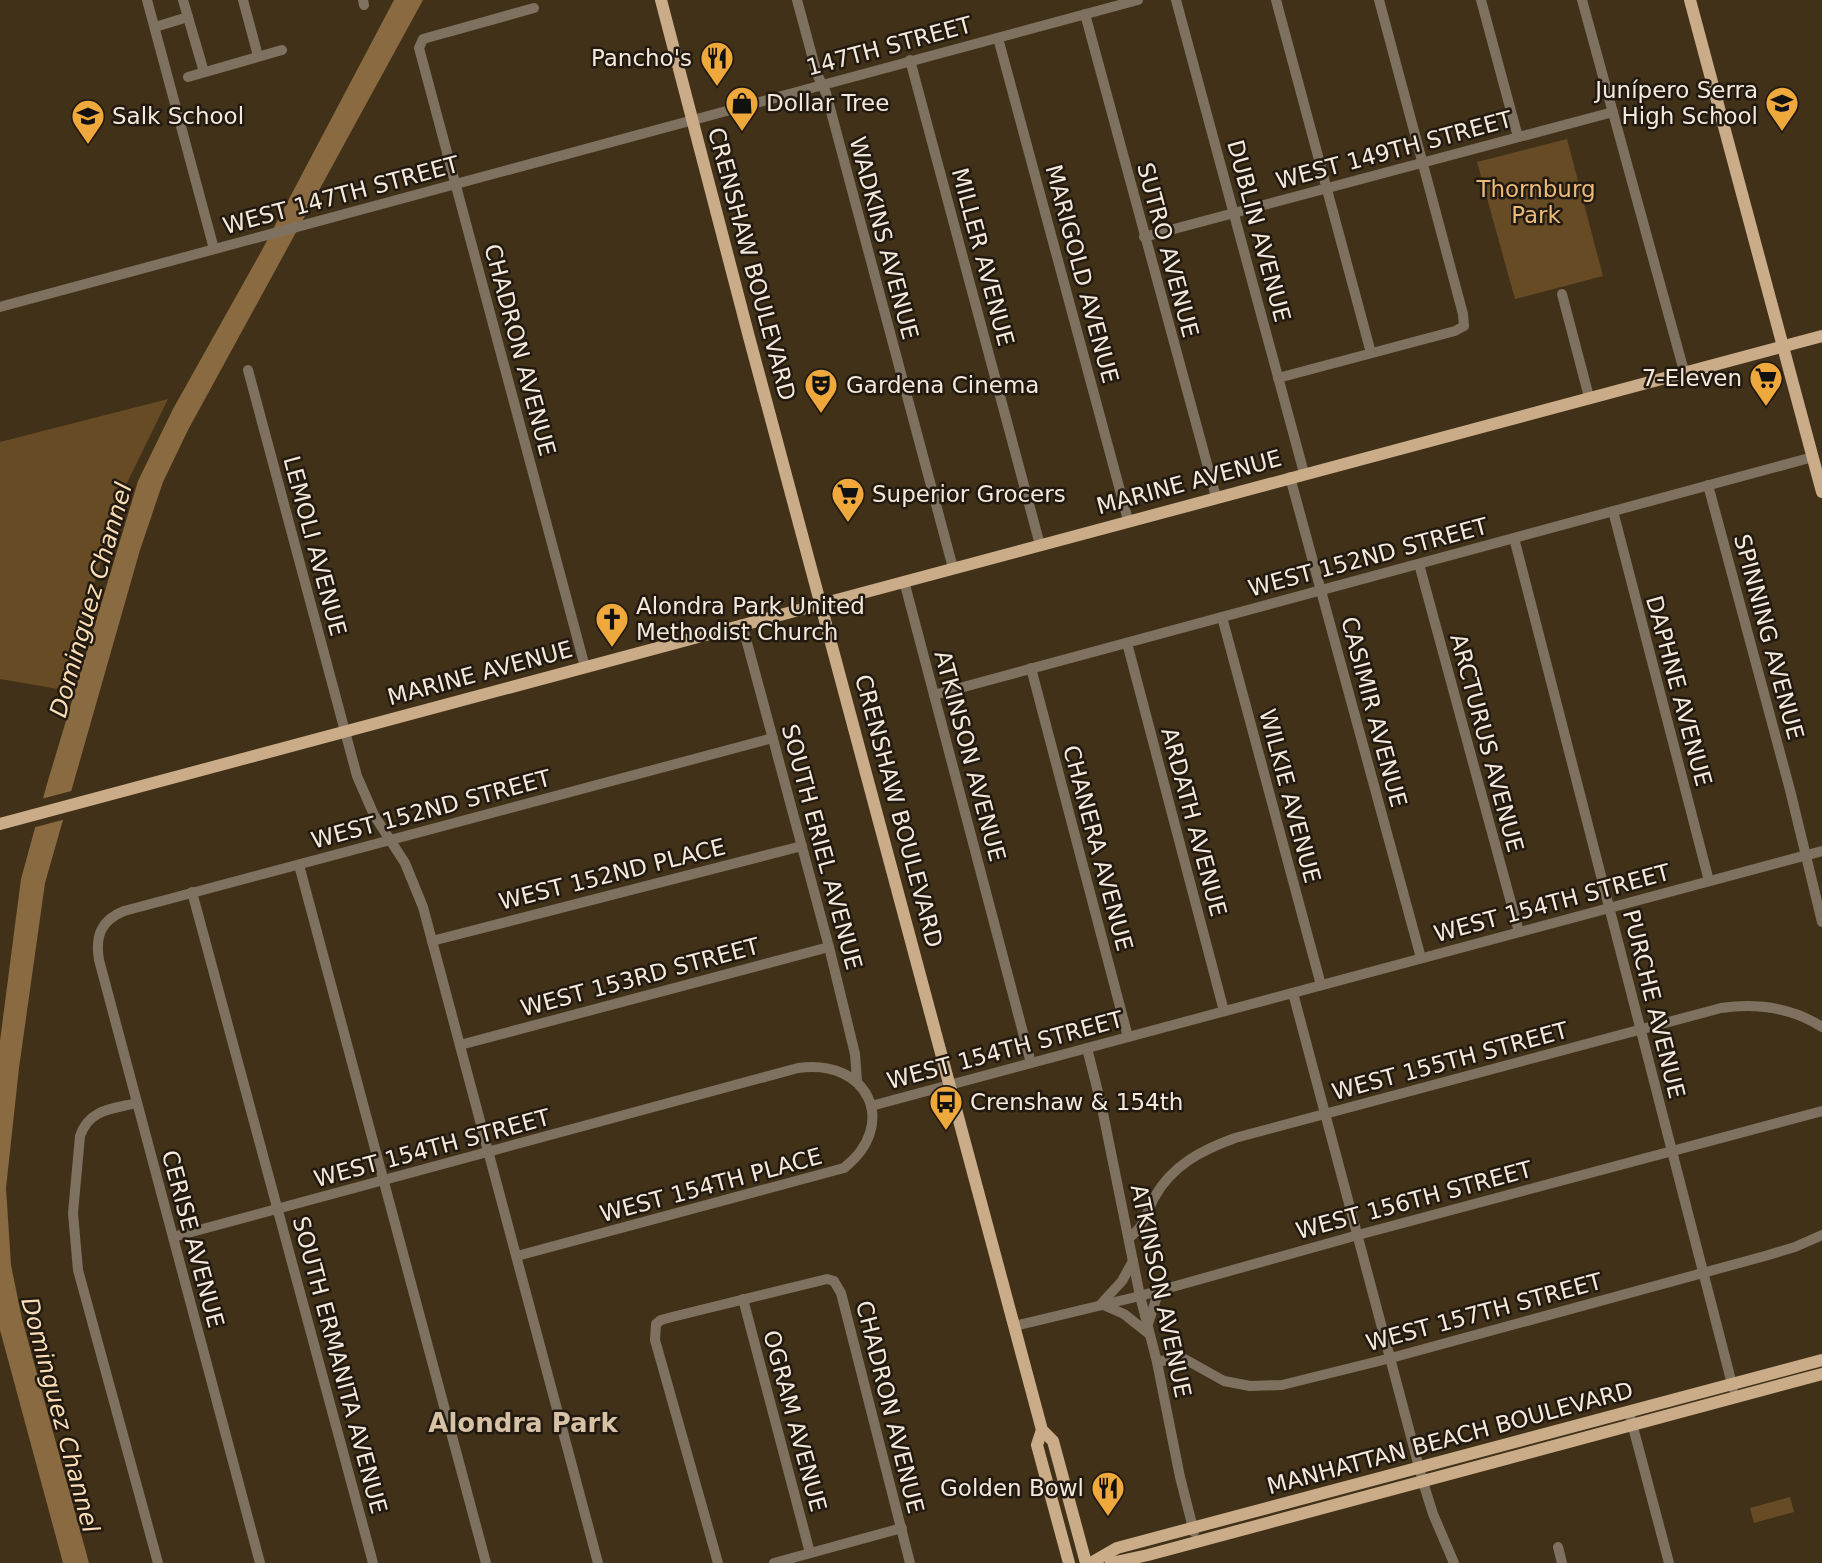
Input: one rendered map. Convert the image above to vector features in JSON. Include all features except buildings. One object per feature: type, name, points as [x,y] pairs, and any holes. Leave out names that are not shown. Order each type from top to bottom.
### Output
[{"type":"main road","name":"CRENSHAW BOULEVARD","points":[[661,0],[1015,1326],[1042,1430],[1038,1445],[1069,1563]]},
{"type":"main road","points":[[1690,0],[1822,492]]},
{"type":"main road","name":"MARINE AVENUE","points":[[0,824],[1822,336]]},
{"type":"main road","name":"MANHATTAN BEACH BOULEVARD","points":[[1089,1563],[1117,1548],[1822,1360]]},
{"type":"main road","name":"MANHATTAN BEACH BOULEVARD","points":[[1111,1563],[1822,1374]]},
{"type":"main road","name":"CRENSHAW BOULEVARD","points":[[1042,1430],[1053,1441],[1089,1563]]},
{"type":"street","points":[[147,0],[214,249]]},
{"type":"street","points":[[183,0],[204,72]]},
{"type":"street","points":[[243,0],[258,56]]},
{"type":"street","name":"WADKINS AVENUE","points":[[797,0],[826,93],[953,568]]},
{"type":"street","name":"147TH STREET","points":[[691,120],[1138,0]]},
{"type":"street","name":"DUBLIN AVENUE","points":[[1176,0],[1304,473]]},
{"type":"street","points":[[1276,0],[1371,353]]},
{"type":"street","points":[[1279,378],[1455,331],[1464,326],[1379,0]]},
{"type":"street","points":[[1481,0],[1518,137]]},
{"type":"street","points":[[1582,0],[1684,371]]},
{"type":"street","name":"CHADRON AVENUE","points":[[534,8],[423,39],[419,48],[584,667]]},
{"type":"street","name":"SUTRO AVENUE","points":[[1085,14],[1216,497]]},
{"type":"street","points":[[155,27],[188,17]]},
{"type":"street","name":"MARIGOLD AVENUE","points":[[998,38],[1128,520]]},
{"type":"street","points":[[188,77],[282,50]]},
{"type":"street","name":"MILLER AVENUE","points":[[910,60],[1040,545]]},
{"type":"street","name":"WEST 149TH STREET","points":[[1144,237],[1613,112]]},
{"type":"street","name":"WEST 147TH STREET","points":[[0,307],[691,120]]},
{"type":"street","points":[[1562,295],[1589,397]]},
{"type":"street","name":"LEMOLI AVENUE","points":[[248,370],[357,776],[368,803],[405,863],[418,892],[598,1563]]},
{"type":"street","name":"WEST 152ND STREET","points":[[934,695],[1813,457]]},
{"type":"street","name":"CASIMIR AVENUE","points":[[1290,477],[1421,958]]},
{"type":"street","name":"SPINNING AVENUE","points":[[1708,485],[1790,790],[1822,922]]},
{"type":"street","name":"DAPHNE AVENUE","points":[[1613,511],[1709,881]]},
{"type":"street","name":"PURCHE AVENUE","points":[[1514,538],[1731,1384],[1737,1397]]},
{"type":"street","name":"ARCTURUS AVENUE","points":[[1419,564],[1519,932]]},
{"type":"street","name":"ATKINSON AVENUE","points":[[904,581],[1031,1063]]},
{"type":"street","name":"WILKIE AVENUE","points":[[1223,617],[1321,985]]},
{"type":"street","name":"SOUTH ERIEL AVENUE","points":[[742,625],[829,947],[855,1054],[857,1081]]},
{"type":"street","name":"ARDATH AVENUE","points":[[1127,643],[1224,1011]]},
{"type":"street","name":"CHANERA AVENUE","points":[[1031,668],[1128,1037]]},
{"type":"street","name":"WEST 152ND STREET","points":[[103,925],[108,918],[124,911],[192,892],[773,738]]},
{"type":"street","name":"WEST 152ND PLACE","points":[[432,941],[802,846]]},
{"type":"street","name":"WEST 154TH STREET","points":[[173,1237],[798,1068],[831,1068],[857,1081],[871,1106],[1822,851]]},
{"type":"street","points":[[299,865],[486,1563]]},
{"type":"street","name":"SOUTH ERMANITA AVENUE","points":[[192,892],[373,1563]]},
{"type":"street","name":"CERISE AVENUE","points":[[103,925],[98,939],[99,960],[260,1563]]},
{"type":"street","name":"WEST 153RD STREET","points":[[460,1045],[829,947]]},
{"type":"street","points":[[1293,993],[1423,1482],[1454,1563]]},
{"type":"street","name":"WEST 155TH STREET","points":[[1129,1238],[1143,1226],[1154,1198],[1182,1164],[1196,1154],[1235,1138],[1721,1008],[1758,1005],[1797,1014],[1822,1027]]},
{"type":"street","name":"ATKINSON AVENUE","points":[[1087,1048],[1180,1477],[1197,1542]]},
{"type":"street","points":[[137,1103],[101,1112],[92,1116],[84,1125],[80,1136],[73,1213],[78,1270],[158,1563]]},
{"type":"street","name":"WEST 154TH PLACE","points":[[517,1256],[844,1168],[866,1145],[871,1129],[871,1106]]},
{"type":"street","name":"WEST 156TH STREET","points":[[1015,1326],[1140,1296],[1822,1111]]},
{"type":"street","name":"WEST 157TH STREET","points":[[1157,1362],[1181,1357],[1224,1381],[1268,1386],[1391,1357],[1796,1247],[1822,1235]]},
{"type":"street","points":[[1133,1261],[1122,1280],[1101,1304],[1124,1314],[1150,1336]]},
{"type":"street","name":"CHADRON AVENUE","points":[[743,1299],[816,1279],[834,1281],[841,1293],[910,1563]]},
{"type":"street","points":[[1148,1325],[1157,1296],[1165,1289]]},
{"type":"street","points":[[718,1563],[655,1340],[656,1324],[661,1320],[743,1299]]},
{"type":"street","name":"OGRAM AVENUE","points":[[743,1299],[810,1553]]},
{"type":"street","points":[[1629,1412],[1669,1563]]},
{"type":"street","points":[[774,1563],[902,1528]]},
{"type":"street","points":[[1558,1547],[1562,1563]]},
{"type":"green space","name":"Thornburg Park","points":[[1567,139],[1603,276],[1515,299],[1477,162]]},
{"type":"green space","points":[[168,399],[125,487],[81,625],[64,690],[0,679],[0,442]]},
{"type":"green space","points":[[1790,1497],[1794,1512],[1754,1523],[1750,1508]]},
{"type":"shaded area","points":[[394,0],[423,0],[188,430],[163,482],[140,550],[45,883],[19,1068],[6,1188],[11,1265],[22,1319],[89,1563],[63,1563],[0,1330],[0,1041],[21,879],[138,481],[173,409],[262,250]]},
{"type":"pier","points":[[75,790],[66,819],[32,828],[41,799]]},
{"type":"place","name":"Pancho's","points":[[717,88]]},
{"type":"place","name":"Dollar Tree","points":[[742,133]]},
{"type":"place","name":"Junípero Serra High School","points":[[1782,133]]},
{"type":"place","name":"Salk School","points":[[88,146]]},
{"type":"place","name":"7-Eleven","points":[[1766,408]]},
{"type":"place","name":"Gardena Cinema","points":[[821,415]]},
{"type":"place","name":"Superior Grocers","points":[[848,524]]},
{"type":"place","name":"Alondra Park United Methodist Church","points":[[612,649]]},
{"type":"place","name":"Crenshaw & 154th","points":[[946,1132]]},
{"type":"place","name":"Golden Bowl","points":[[1108,1518]]},
{"type":"district","name":"Alondra Park","points":[[523,1423]]},
{"type":"water label","name":"Dominguez Channel","points":[[91,600]]},
{"type":"water label","name":"Dominguez Channel","points":[[60,1415]]}]
